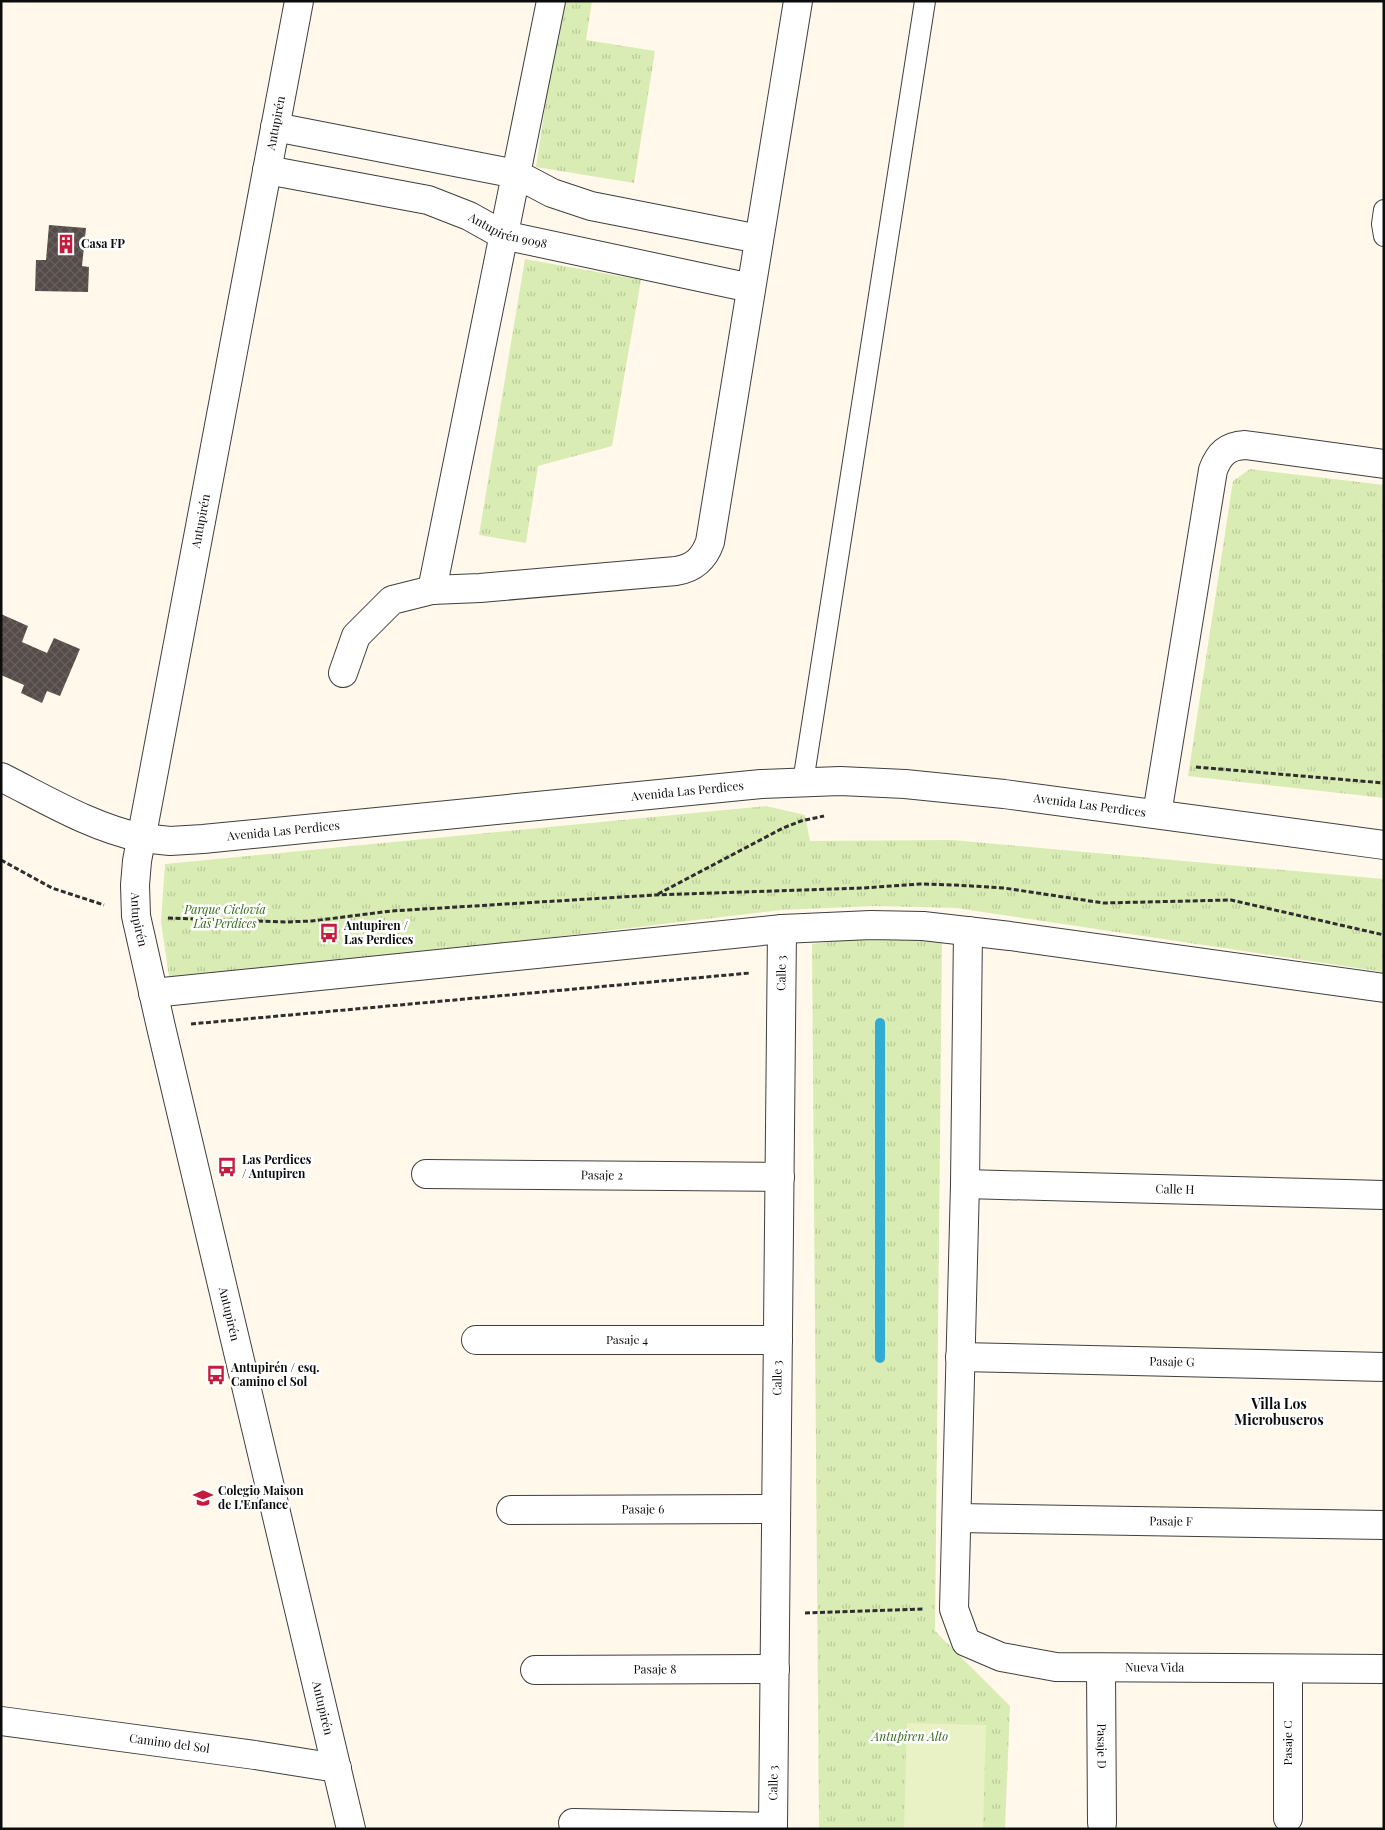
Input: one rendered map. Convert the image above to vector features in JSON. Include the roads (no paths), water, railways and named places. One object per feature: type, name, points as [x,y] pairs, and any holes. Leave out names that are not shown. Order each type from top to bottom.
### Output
[{"type":"street","name":"Antupirén","points":[[299,1],[137,861],[135,885],[136,916],[153,993],[351,1829]]},
{"type":"street","points":[[432,590],[551,1]]},
{"type":"street","points":[[343,674],[356,636],[392,600],[432,590],[480,588],[676,571],[698,563],[710,542],[798,1]]},
{"type":"street","points":[[276,127],[516,174],[552,193],[592,206],[759,240]]},
{"type":"street","name":"Antupirén 9098","points":[[267,170],[428,200],[469,216],[503,236],[751,288]]},
{"type":"street","points":[[1157,814],[1216,461],[1229,448],[1245,445],[1384,464]]},
{"type":"street","name":"Avenida Las Perdices","points":[[1,777],[108,829],[142,838],[170,841],[761,784],[840,781],[905,784],[1004,794],[1384,845]]},
{"type":"street","points":[[153,993],[782,930],[871,925],[923,926],[968,931],[1384,988]]},
{"type":"street","name":"Calle 3","points":[[573,1823],[774,1828],[782,930]]},
{"type":"street","points":[[957,1518],[965,1184],[968,931]]},
{"type":"street","name":"Pasaje 2","points":[[426,1174],[780,1177]]},
{"type":"street","name":"Calle H","points":[[965,1184],[1384,1195]]},
{"type":"street","name":"Pasaje 4","points":[[476,1340],[778,1340]]},
{"type":"street","name":"Pasaje G","points":[[960,1357],[1384,1367]]},
{"type":"street","name":"Pasaje 6","points":[[511,1510],[776,1509]]},
{"type":"street","name":"Pasaje F","points":[[957,1518],[1384,1525]]},
{"type":"street","name":"Nueva Vida","points":[[957,1518],[954,1608],[966,1642],[1001,1658],[1056,1667],[1384,1669]]},
{"type":"street","name":"Pasaje D","points":[[1101,1668],[1102,1823]]},
{"type":"street","name":"Pasaje 8","points":[[535,1670],[775,1669]]},
{"type":"street","name":"Pasaje C","points":[[1288,1669],[1288,1818]]},
{"type":"street","name":"Camino del Sol","points":[[1,1721],[255,1755],[337,1768]]},
{"type":"lane","points":[[803,782],[925,1]]},
{"type":"lane","points":[[1384,210],[1382,224],[1384,236]]},
{"type":"waterway","points":[[880,1023],[880,1358]]},
{"type":"place","name":"Casa FP","points":[[66,244]]},
{"type":"place","name":"Antupiren / Las Perdices","points":[[329,933]]},
{"type":"place","name":"Las Perdices / Antupiren","points":[[227,1167]]},
{"type":"place","name":"Antupirén / esq. Camino el Sol","points":[[216,1375]]},
{"type":"place","name":"Colegio Maison de L'Enfance","points":[[203,1498]]},
{"type":"district","name":"Villa Los Microbuseros","points":[[1279,1412]]},
{"type":"park label","name":"Parque Ciclovía Las Perdices","points":[[225,917]]},
{"type":"park label","name":"Antupiren Alto","points":[[910,1737]]}]
